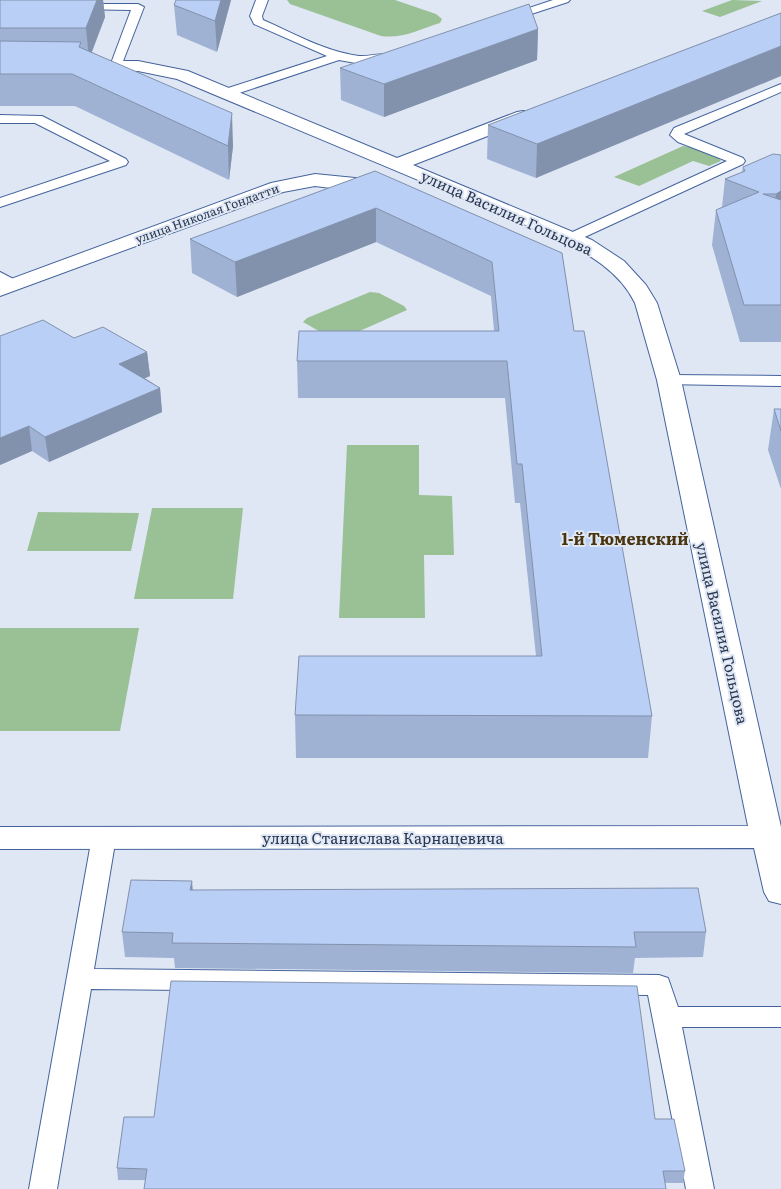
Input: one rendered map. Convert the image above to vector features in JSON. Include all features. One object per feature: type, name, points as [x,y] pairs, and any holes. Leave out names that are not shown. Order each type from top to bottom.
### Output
[{"type":"street","name":"улица Василия Гольцова","points":[[61,66],[138,66],[169,71],[420,173],[571,238],[602,254],[617,265],[640,289],[646,302],[668,380],[767,837],[781,892]]},
{"type":"street","points":[[398,164],[542,109]]},
{"type":"street","name":"улица Николая Гондатти","points":[[4,284],[278,187],[315,180],[363,186],[391,184],[420,173]]},
{"type":"street","name":"улица Станислава Карнацевича","points":[[0,838],[767,837]]},
{"type":"lane","points":[[262,0],[256,16],[258,22],[338,56],[378,60],[403,54]]},
{"type":"lane","points":[[497,22],[564,0]]},
{"type":"lane","points":[[64,7],[138,7],[116,66]]},
{"type":"lane","points":[[226,93],[338,56]]},
{"type":"lane","points":[[571,238],[738,161],[683,139],[677,134],[679,131],[781,88]]},
{"type":"lane","points":[[0,119],[37,119],[121,162],[0,203]]},
{"type":"lane","points":[[668,380],[781,382]]},
{"type":"lane","points":[[43,1189],[104,837]]},
{"type":"lane","points":[[80,979],[659,985],[667,1017],[700,1189]]},
{"type":"lane","points":[[667,1017],[781,1017]]},
{"type":"green space","points":[[287,0],[395,0],[436,14],[442,19],[440,23],[411,33],[389,37],[381,36],[290,4]]},
{"type":"green space","points":[[732,0],[762,1],[720,17],[702,11]]},
{"type":"green space","points":[[683,146],[709,153],[721,161],[709,166],[693,161],[639,186],[614,177]]},
{"type":"green space","points":[[370,292],[379,293],[404,306],[407,310],[344,338],[331,338],[303,322],[307,318]]},
{"type":"green space","points":[[347,445],[419,445],[419,495],[452,496],[454,555],[424,555],[425,618],[339,618]]},
{"type":"green space","points":[[152,508],[243,508],[233,599],[134,599]]},
{"type":"green space","points":[[38,512],[139,513],[131,551],[27,551]]},
{"type":"green space","points":[[0,628],[139,628],[120,731],[0,731]]},
{"type":"building","points":[[0,0],[97,0],[86,28],[0,28]]},
{"type":"building","points":[[176,0],[221,0],[215,21],[174,5]]},
{"type":"building","points":[[529,4],[538,29],[384,84],[340,68]]},
{"type":"building","points":[[781,13],[781,46],[537,144],[488,125]]},
{"type":"building","points":[[0,41],[81,42],[79,47],[232,113],[228,146],[72,74],[0,74]]},
{"type":"building","points":[[773,154],[781,155],[781,191],[776,194],[763,194],[781,200],[781,305],[744,305],[716,210],[759,192],[725,179],[745,171],[743,167]]},
{"type":"building","points":[[375,171],[562,253],[574,331],[584,331],[652,716],[295,715],[299,656],[542,656],[522,464],[517,464],[507,361],[297,361],[299,331],[499,331],[492,262],[376,208],[235,262],[190,239]]},
{"type":"building","points":[[43,320],[74,338],[103,327],[147,352],[119,364],[160,388],[45,437],[29,426],[0,438],[0,336]]},
{"type":"building","points":[[774,409],[781,409],[781,431]]},
{"type":"building","points":[[131,880],[192,881],[190,890],[698,888],[706,932],[634,932],[636,947],[172,943],[173,933],[122,932]]},
{"type":"building","points":[[171,981],[637,986],[655,1119],[674,1119],[685,1171],[663,1171],[666,1189],[144,1189],[147,1169],[117,1168],[124,1117],[154,1117]]},
{"type":"district","name":"1-й Тюменский","points":[[625,538]]}]
